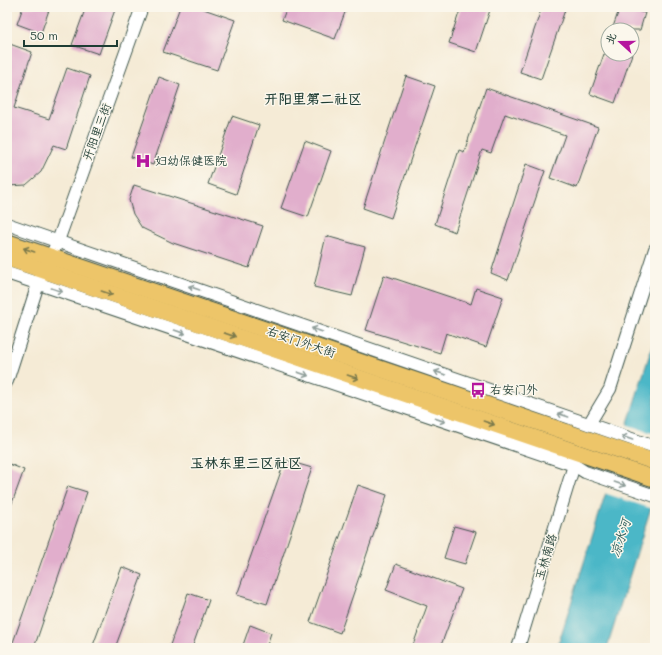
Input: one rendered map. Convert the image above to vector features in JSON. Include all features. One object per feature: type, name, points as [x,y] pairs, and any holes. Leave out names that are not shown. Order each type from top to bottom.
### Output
[{"type":"main road","name":"右安门外大街","points":[[7,242],[44,271],[594,431],[655,462]]},
{"type":"main road","name":"右安门外大街","points":[[7,258],[588,465],[655,479]]},
{"type":"street","name":"开阳里三街","points":[[7,381],[44,271],[58,241],[142,7]]},
{"type":"street","points":[[7,224],[594,431],[655,447]]},
{"type":"street","points":[[594,431],[610,389],[655,249]]},
{"type":"street","points":[[7,273],[44,271],[574,465],[588,465],[655,496]]},
{"type":"street","name":"玉林南路","points":[[518,648],[574,465]]},
{"type":"water","name":"凉水河","points":[[655,337],[655,495],[607,648],[557,648]]},
{"type":"pier","points":[[625,424],[655,434],[655,502],[653,509],[604,493]]},
{"type":"building","points":[[23,7],[50,7],[41,33],[17,24]]},
{"type":"building","points":[[86,7],[116,7],[99,54],[72,45]]},
{"type":"building","points":[[180,7],[198,7],[235,20],[217,70],[163,52]]},
{"type":"building","points":[[287,7],[347,7],[335,39],[282,20]]},
{"type":"building","points":[[461,7],[491,7],[476,52],[449,43]]},
{"type":"building","points":[[542,7],[566,7],[541,79],[520,72]]},
{"type":"building","points":[[620,7],[645,13],[640,30],[640,22],[615,22]]},
{"type":"building","points":[[7,43],[32,52],[14,108],[49,119],[67,68],[90,76],[66,149],[54,145],[41,172],[26,185],[7,186]]},
{"type":"building","points":[[601,62],[629,62],[615,103],[590,94]]},
{"type":"building","points":[[406,76],[435,86],[391,218],[363,208]]},
{"type":"building","points":[[159,77],[180,85],[153,165],[131,157]]},
{"type":"building","points":[[486,88],[598,127],[577,188],[550,178],[565,135],[505,114],[491,153],[482,150],[455,232],[435,224],[459,150],[464,152]]},
{"type":"building","points":[[232,116],[259,125],[236,194],[208,184]]},
{"type":"building","points":[[305,141],[331,151],[308,217],[281,208]]},
{"type":"building","points":[[526,164],[545,171],[508,280],[491,273]]},
{"type":"building","points":[[134,185],[263,226],[249,268],[173,243],[142,228],[133,214],[129,200]]},
{"type":"building","points":[[326,236],[365,247],[352,296],[314,287]]},
{"type":"building","points":[[384,275],[471,304],[476,288],[503,297],[486,347],[446,333],[440,353],[366,330]]},
{"type":"building","points":[[285,460],[312,468],[267,604],[237,595]]},
{"type":"building","points":[[7,463],[24,470],[8,514],[7,514]]},
{"type":"building","points":[[358,485],[387,495],[340,633],[310,622]]},
{"type":"building","points":[[68,486],[87,492],[34,648],[11,648]]},
{"type":"building","points":[[454,526],[476,532],[465,564],[444,558]]},
{"type":"building","points":[[396,564],[462,589],[440,648],[412,648],[427,606],[386,590]]},
{"type":"building","points":[[122,567],[142,575],[115,648],[92,648]]},
{"type":"building","points":[[188,593],[209,600],[192,648],[169,648]]},
{"type":"building","points":[[250,625],[271,633],[266,648],[242,648]]},
{"type":"place","name":"妇幼保健医院","points":[[143,161]]},
{"type":"place","name":"右安门外","points":[[478,390]]},
{"type":"district","name":"开阳里第二社区","points":[[313,99]]},
{"type":"district","name":"玉林东里三区社区","points":[[246,463]]}]
